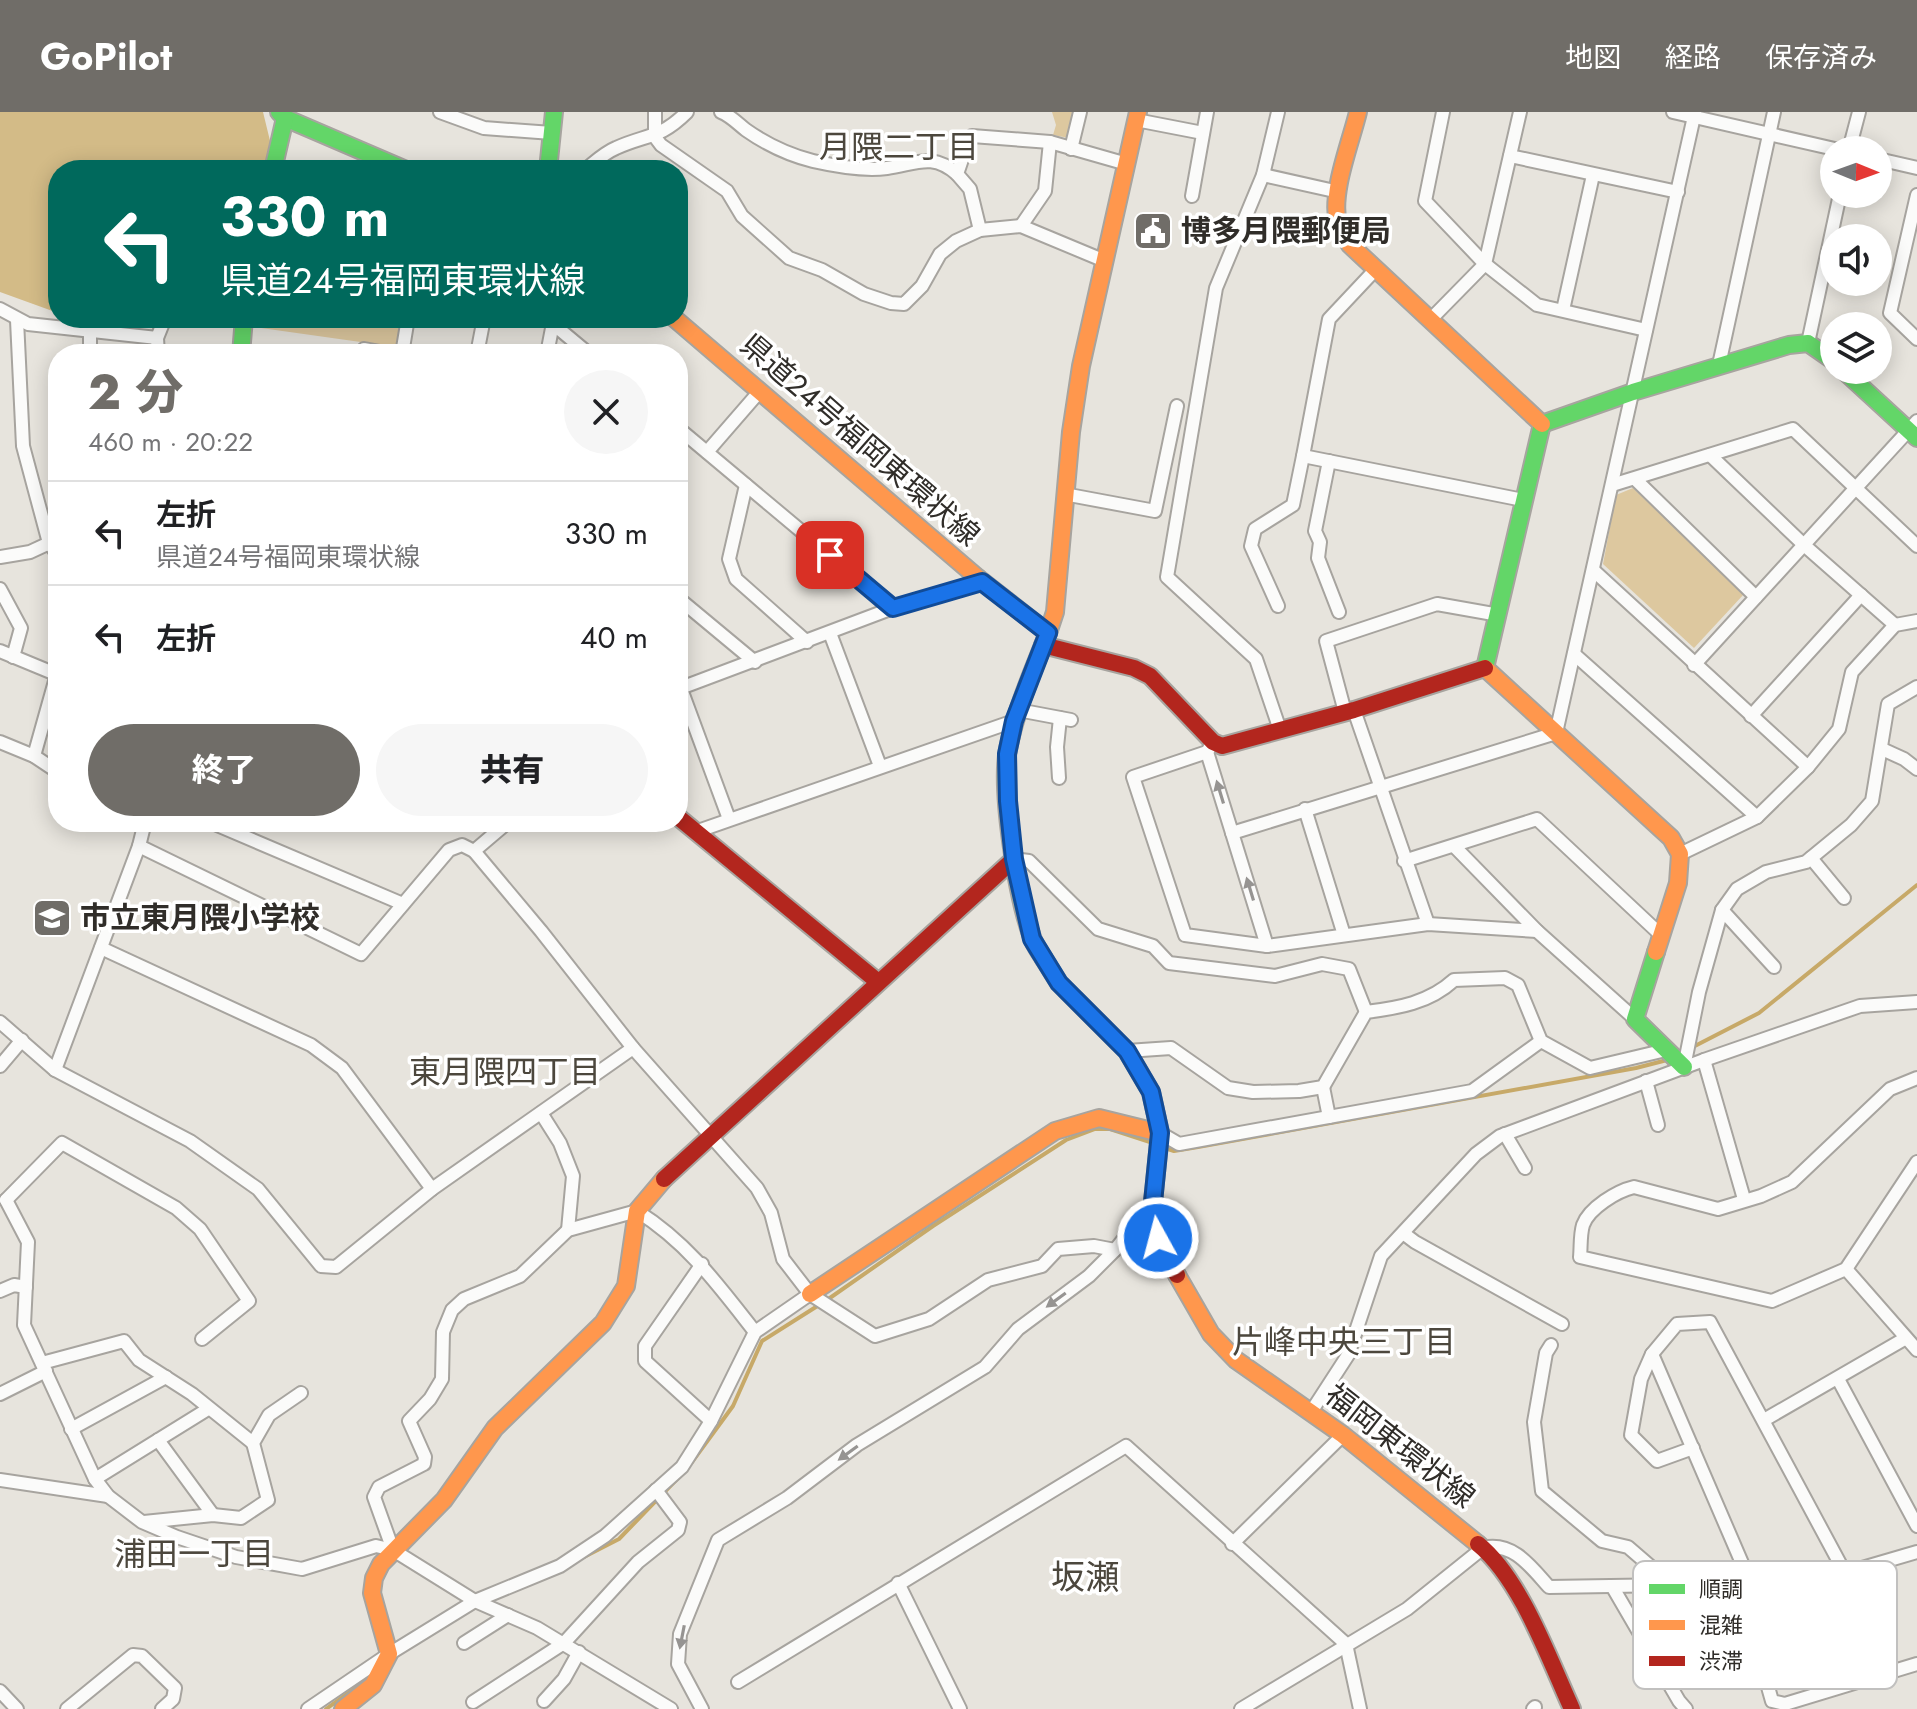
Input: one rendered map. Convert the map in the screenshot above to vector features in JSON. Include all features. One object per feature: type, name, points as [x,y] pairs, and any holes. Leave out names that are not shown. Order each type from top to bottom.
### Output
[{"type":"street","points":[[440,112],[484,128],[552,133]]},
{"type":"street","points":[[549,160],[554,112]]},
{"type":"street","points":[[655,112],[655,137],[683,160]]},
{"type":"street","points":[[597,160],[611,149],[642,137],[655,137],[687,112]]},
{"type":"street","points":[[721,112],[731,116],[767,144],[816,162],[887,168],[932,161],[946,164],[970,189],[980,230]]},
{"type":"street","points":[[1071,149],[1080,112]]},
{"type":"street","points":[[1192,196],[1207,112]]},
{"type":"street","points":[[1278,112],[1263,175],[1216,288],[1167,577],[1256,659],[1280,730]]},
{"type":"street","points":[[1358,112],[1337,211],[1339,225],[1350,245],[1542,424]]},
{"type":"street","points":[[1443,112],[1425,201],[1485,264],[1537,305],[1646,330]]},
{"type":"street","points":[[1431,319],[1485,264],[1520,112]]},
{"type":"street","points":[[1673,112],[1695,114],[1820,146]]},
{"type":"street","points":[[1719,365],[1774,112]]},
{"type":"street","points":[[1853,136],[1859,112]]},
{"type":"street","points":[[275,160],[285,114],[384,160]]},
{"type":"street","points":[[1556,733],[1695,114]]},
{"type":"street","points":[[1137,116],[1203,133]]},
{"type":"street","name":"福岡東環状線","points":[[1137,116],[1081,366],[1064,494],[1055,612],[1016,716],[1007,754],[1014,859],[1032,939],[1059,983],[1127,1051],[1151,1092],[1160,1133],[1153,1202],[1158,1238],[1211,1334],[1236,1360],[1343,1435],[1483,1548],[1505,1573],[1528,1614],[1572,1709]]},
{"type":"street","points":[[957,174],[969,139],[976,135],[1050,142],[1127,164]]},
{"type":"street","points":[[1021,226],[1045,191],[1050,142]]},
{"type":"street","points":[[1510,156],[1678,192]]},
{"type":"street","points":[[1892,162],[1917,168]]},
{"type":"street","points":[[688,164],[727,191],[742,216],[789,258],[822,270],[864,294],[891,303],[904,304],[922,286],[940,254],[956,241],[980,230],[1021,226],[1105,261]]},
{"type":"street","points":[[1263,175],[1339,192]]},
{"type":"street","points":[[1563,310],[1593,175]]},
{"type":"street","points":[[1917,195],[1912,239],[1890,313],[1917,339]]},
{"type":"street","points":[[1808,343],[1837,208]]},
{"type":"street","points":[[1278,606],[1251,546],[1255,529],[1293,505],[1329,319],[1376,269]]},
{"type":"street","points":[[0,309],[17,320],[48,325]]},
{"type":"street","points":[[17,320],[23,446],[48,523]]},
{"type":"street","points":[[66,328],[157,338]]},
{"type":"street","points":[[157,344],[161,328]]},
{"type":"street","points":[[561,328],[578,344]]},
{"type":"street","name":"県道24号福岡東環状線","points":[[686,328],[1046,639]]},
{"type":"street","points":[[90,332],[90,344]]},
{"type":"street","points":[[1542,424],[1633,392],[1789,345],[1808,343],[1820,351]]},
{"type":"street","points":[[1694,665],[1854,488],[1914,430],[1860,384]]},
{"type":"street","points":[[707,452],[760,391]]},
{"type":"street","points":[[1064,494],[1155,511],[1177,406]]},
{"type":"street","points":[[1485,668],[1542,424]]},
{"type":"street","points":[[1612,485],[1793,429],[1917,546]]},
{"type":"street","points":[[688,437],[893,608]]},
{"type":"street","points":[[1710,455],[1804,545],[1895,625]]},
{"type":"street","points":[[1303,456],[1523,500]]},
{"type":"street","points":[[1329,461],[1315,531],[1320,542],[1318,558],[1339,612]]},
{"type":"street","points":[[1635,479],[1756,597]]},
{"type":"street","points":[[746,485],[729,559],[736,579],[807,642]]},
{"type":"street","points":[[0,557],[30,552],[48,544]]},
{"type":"street","points":[[1593,570],[1808,767]]},
{"type":"street","points":[[688,686],[893,608],[982,582]]},
{"type":"street","points":[[0,589],[21,628],[13,657]]},
{"type":"street","points":[[1751,716],[1861,595]]},
{"type":"street","points":[[1428,924],[1326,641],[1437,604],[1499,615]]},
{"type":"street","points":[[688,606],[755,662]]},
{"type":"street","points":[[1680,854],[1757,817],[1808,767],[1839,729],[1852,672],[1895,625],[1917,621]]},
{"type":"street","points":[[830,633],[880,766]]},
{"type":"street","points":[[1046,639],[1150,676],[1210,747],[1232,833],[1267,946]]},
{"type":"street","points":[[0,651],[48,671]]},
{"type":"street","points":[[1574,654],[1757,817]]},
{"type":"street","points":[[1485,668],[1350,711],[1210,747],[1133,777],[1185,935],[1267,946],[1428,924],[1537,931]]},
{"type":"street","points":[[1485,668],[1671,838],[1680,854],[1678,883],[1635,1019]]},
{"type":"street","points":[[1684,1067],[1699,992],[1722,910],[1737,889],[1766,872],[1806,862],[1851,825],[1872,801],[1888,704],[1917,687]]},
{"type":"street","points":[[34,756],[48,706]]},
{"type":"street","points":[[688,710],[729,819]]},
{"type":"street","points":[[695,832],[1016,716],[1065,719],[1057,747],[1059,778]]},
{"type":"street","points":[[1232,833],[1556,733]]},
{"type":"street","points":[[0,742],[48,765]]},
{"type":"street","points":[[1882,749],[1917,769]]},
{"type":"street","points":[[1305,809],[1344,935]]},
{"type":"street","points":[[1404,861],[1537,819],[1661,935]]},
{"type":"street","points":[[688,826],[877,981]]},
{"type":"street","points":[[55,1070],[142,832]]},
{"type":"street","points":[[234,832],[403,904]]},
{"type":"street","points":[[474,851],[496,832]]},
{"type":"street","points":[[139,846],[361,954],[449,850],[462,845],[474,851],[633,1048],[757,1188],[771,1213],[783,1259],[810,1294],[875,1336],[929,1319],[988,1280],[1042,1266],[1058,1249],[1094,1246],[1115,1250]]},
{"type":"street","points":[[1454,846],[1537,931],[1684,1067]]},
{"type":"street","points":[[1811,858],[1844,898]]},
{"type":"street","points":[[343,1709],[373,1685],[389,1654],[372,1593],[374,1578],[393,1550],[444,1500],[495,1428],[603,1323],[626,1286],[637,1211],[668,1174],[1014,859],[1029,861],[1098,929],[1153,946],[1169,963],[1275,976],[1322,964],[1349,969],[1366,1012]]},
{"type":"street","points":[[1722,910],[1774,967]]},
{"type":"street","points":[[101,948],[311,1045],[342,1068],[432,1189]]},
{"type":"street","points":[[1366,1012],[1402,1007],[1440,993],[1454,980],[1505,978],[1518,985],[1541,1041],[1590,1068],[1666,1050]]},
{"type":"street","points":[[1311,1412],[1348,1355],[1381,1256],[1476,1154],[1505,1134],[1860,1006],[1917,1002]]},
{"type":"street","points":[[1329,1117],[1323,1087],[1366,1012]]},
{"type":"street","points":[[0,1022],[55,1070],[190,1141],[258,1189],[321,1266],[336,1267],[432,1189],[633,1048]]},
{"type":"street","points":[[0,1066],[22,1040]]},
{"type":"street","points":[[308,1709],[475,1601],[560,1566],[605,1536],[682,1467],[711,1421],[755,1332],[1055,1131],[1099,1118],[1160,1133],[1179,1144],[1472,1091],[1541,1041]]},
{"type":"street","points":[[1127,1051],[1171,1048],[1228,1088],[1253,1092],[1323,1087]]},
{"type":"street","points":[[1704,1060],[1744,1199]]},
{"type":"street","points":[[1917,1078],[1890,1089],[1792,1182],[1761,1196],[1718,1209],[1634,1187],[1622,1190],[1587,1216],[1582,1227],[1580,1257],[1772,1301],[1846,1269],[1917,1162]]},
{"type":"street","points":[[1646,1081],[1658,1125]]},
{"type":"street","points":[[541,1113],[560,1143],[573,1176],[568,1230]]},
{"type":"street","points":[[1505,1134],[1525,1168]]},
{"type":"street","points":[[202,1339],[249,1301],[200,1229],[176,1208],[62,1143],[3,1199],[28,1242],[24,1325],[95,1479],[108,1496],[142,1522],[236,1557],[302,1569],[376,1546],[393,1550],[475,1601],[564,1643],[671,1709]]},
{"type":"street","points":[[702,1709],[678,1664],[680,1634],[718,1540],[787,1498],[857,1445],[985,1367],[1018,1329],[1089,1276],[1115,1250],[1153,1202]]},
{"type":"street","points":[[393,1550],[374,1497],[379,1487],[424,1464],[425,1457],[409,1421],[430,1399],[442,1379],[443,1332],[452,1310],[464,1299],[520,1276],[568,1230],[637,1211],[655,1222],[702,1264],[755,1332]]},
{"type":"street","points":[[1403,1233],[1562,1324]]},
{"type":"street","points":[[702,1264],[645,1346],[645,1361],[711,1421]]},
{"type":"street","points":[[1846,1269],[1917,1350]]},
{"type":"street","points":[[0,1291],[14,1285],[26,1287]]},
{"type":"street","points":[[1693,1448],[1657,1461],[1631,1435],[1641,1379],[1652,1354],[1677,1324],[1710,1322],[1839,1561]]},
{"type":"street","points":[[1764,1420],[1906,1338]]},
{"type":"street","points":[[0,1394],[44,1367],[124,1341],[139,1360],[192,1394],[253,1443],[268,1500],[241,1518],[213,1515],[142,1522]]},
{"type":"street","points":[[1551,1345],[1546,1353],[1534,1422],[1542,1491],[1602,1541],[1628,1547],[1644,1561]]},
{"type":"street","points":[[1652,1354],[1693,1448],[1736,1561]]},
{"type":"street","points":[[71,1429],[166,1377]]},
{"type":"street","points":[[1838,1379],[1917,1526]]},
{"type":"street","points":[[253,1443],[269,1415],[301,1393]]},
{"type":"street","points":[[95,1479],[208,1409]]},
{"type":"street","points":[[1232,1544],[1343,1435]]},
{"type":"street","points":[[158,1440],[213,1515]]},
{"type":"street","points":[[738,1682],[1126,1446],[1346,1644],[1360,1709]]},
{"type":"street","points":[[0,1480],[108,1496]]},
{"type":"street","points":[[473,1702],[564,1643],[638,1562],[678,1530],[680,1522],[656,1490]]},
{"type":"street","points":[[1241,1709],[1407,1609],[1483,1548],[1496,1545],[1512,1551],[1528,1563],[1549,1587],[1633,1586]]},
{"type":"street","points":[[1886,1561],[1917,1552]]},
{"type":"street","points":[[898,1583],[960,1709]]},
{"type":"street","points":[[1612,1586],[1633,1622]]},
{"type":"street","points":[[464,1643],[508,1615]]},
{"type":"street","points":[[544,1701],[564,1679],[579,1652]]},
{"type":"street","points":[[67,1709],[133,1655],[142,1656],[175,1688],[173,1699],[162,1709]]},
{"type":"street","points":[[1897,1670],[1917,1664]]},
{"type":"street","points":[[1672,1689],[1686,1709]]},
{"type":"street","points":[[1769,1689],[1772,1701],[1785,1704],[1834,1689]]},
{"type":"street","points":[[0,1691],[17,1709]]},
{"type":"shaded area","points":[[0,112],[263,112],[272,149],[269,160],[48,160],[48,309],[0,292]]},
{"type":"shaded area","points":[[1052,112],[1072,112],[1069,138],[1053,135],[1056,125]]},
{"type":"shaded area","points":[[261,328],[399,328],[397,344],[375,344]]},
{"type":"shaded area","points":[[1633,488],[1744,594],[1694,648],[1603,564],[1616,495]]},
{"type":"waterway","points":[[1689,1049],[1759,1013],[1917,885]]},
{"type":"waterway","points":[[1165,1148],[1174,1151],[1198,1147],[1636,1068],[1671,1059]]},
{"type":"waterway","points":[[827,1300],[933,1226],[1066,1140],[1095,1129],[1110,1129],[1153,1143]]},
{"type":"waterway","points":[[692,1462],[733,1406],[762,1341],[819,1305]]},
{"type":"waterway","points":[[582,1558],[619,1539],[678,1478]]},
{"type":"waterway","points":[[326,1709],[369,1678]]},
{"type":"traffic: fast","points":[[279,112],[285,118],[383,160]]},
{"type":"traffic: fast","points":[[549,160],[554,112]]},
{"type":"traffic: fast","points":[[275,160],[285,118]]},
{"type":"traffic: fast","points":[[242,344],[243,328]]},
{"type":"traffic: fast","points":[[1542,424],[1633,392],[1789,345],[1808,343],[1820,351]]},
{"type":"traffic: fast","points":[[1858,384],[1917,438]]},
{"type":"traffic: fast","points":[[1485,668],[1542,424]]},
{"type":"traffic: fast","points":[[978,578],[1048,633],[1025,690],[1006,767],[1008,816],[1016,871],[1026,919],[1044,959]]},
{"type":"traffic: fast","points":[[1656,952],[1635,1019],[1684,1067]]},
{"type":"traffic: slow","points":[[1048,633],[1055,612],[1071,432],[1081,366],[1138,112]]},
{"type":"traffic: slow","points":[[1358,112],[1337,197],[1336,211],[1342,232],[1350,245],[1542,424]]},
{"type":"traffic: slow","points":[[686,328],[978,578]]},
{"type":"traffic: slow","points":[[1485,668],[1671,838],[1680,854],[1678,883],[1656,952]]},
{"type":"traffic: slow","points":[[810,1294],[1055,1131],[1099,1118],[1160,1133]]},
{"type":"traffic: slow","points":[[343,1709],[373,1685],[389,1654],[372,1593],[374,1578],[381,1564],[444,1500],[495,1428],[603,1323],[626,1286],[637,1211],[664,1179]]},
{"type":"traffic: slow","points":[[1177,1275],[1211,1334],[1236,1360],[1343,1435],[1478,1544]]},
{"type":"traffic: jam","points":[[1043,645],[1134,668],[1150,676],[1213,742],[1222,746],[1354,710],[1485,668]]},
{"type":"traffic: jam","points":[[688,825],[877,981]]},
{"type":"traffic: jam","points":[[664,1179],[1014,859]]},
{"type":"traffic: jam","points":[[1044,959],[1059,983],[1127,1051],[1151,1092],[1160,1133],[1153,1202],[1158,1238],[1177,1275]]},
{"type":"traffic: jam","points":[[1478,1544],[1521,1598],[1572,1709]]},
{"type":"place","name":"博多月隈郵便局","points":[[1153,231]]},
{"type":"place","name":"市立東月隈小学校","points":[[52,918]]},
{"type":"district","name":"月隈二丁目","points":[[899,147]]},
{"type":"district","name":"東月隈四丁目","points":[[505,1072]]},
{"type":"district","name":"片峰中央三丁目","points":[[1344,1342]]},
{"type":"district","name":"浦田一丁目","points":[[194,1554]]},
{"type":"district","name":"坂瀬","points":[[1085,1577]]},
{"type":"route","points":[[830,555],[893,608],[982,582],[1048,633],[1014,721],[1007,754],[1014,859],[1032,939],[1059,983],[1127,1051],[1151,1092],[1160,1133],[1153,1202],[1158,1238]]}]
